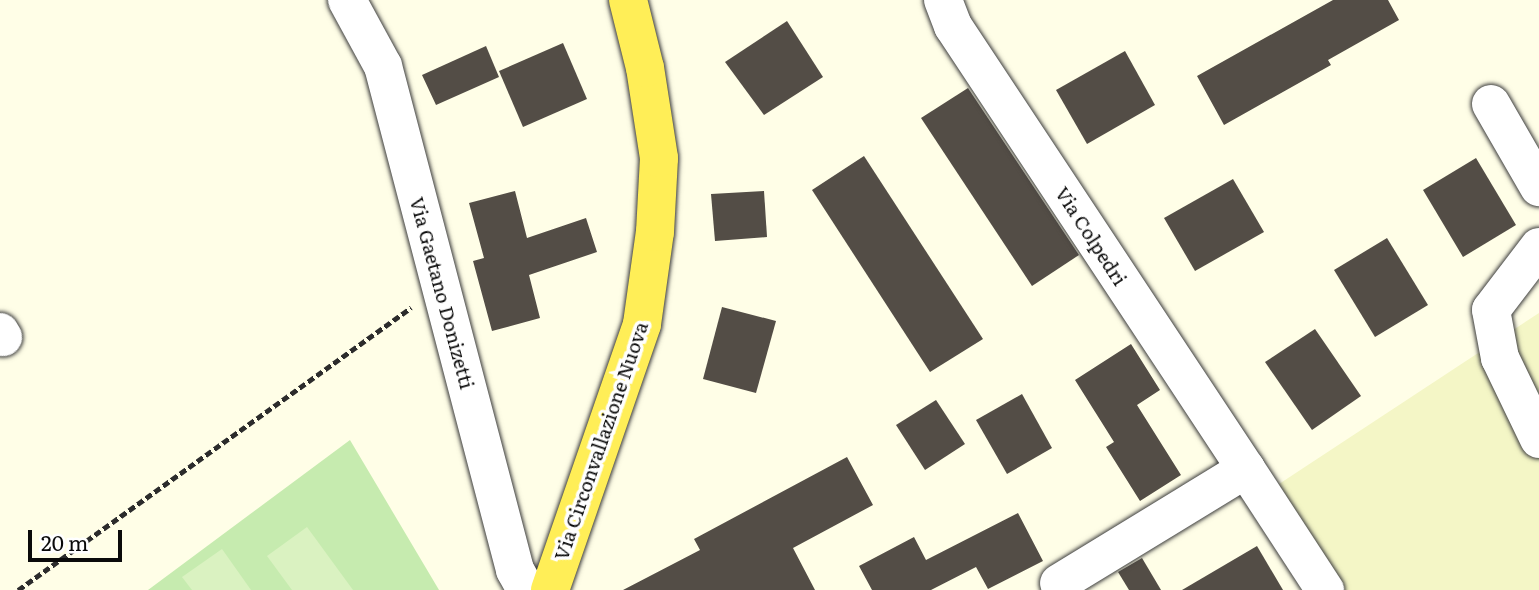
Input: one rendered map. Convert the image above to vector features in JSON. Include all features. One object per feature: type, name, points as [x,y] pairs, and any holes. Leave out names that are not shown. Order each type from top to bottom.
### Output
[{"type":"main road","name":"Via Circonvallazione Nuova","points":[[550,590],[642,324],[655,232],[659,158],[645,68],[628,0]]},
{"type":"street","name":"Via Gaetano Donizetti","points":[[347,0],[383,66],[515,570],[526,590]]},
{"type":"street","name":"Via Colpedri","points":[[943,0],[953,26],[1325,590]]},
{"type":"street","points":[[1491,104],[1539,187]]},
{"type":"street","points":[[1539,247],[1491,310],[1500,358],[1539,439]]},
{"type":"street","points":[[1059,583],[1246,468]]},
{"type":"path","points":[[18,590],[441,287]]},
{"type":"green space","points":[[1539,313],[1539,590],[1345,590],[1279,484]]},
{"type":"green space","points":[[350,440],[439,590],[148,590]]},
{"type":"green space","points":[[307,527],[353,590],[292,590],[267,556]]},
{"type":"green space","points":[[222,549],[251,590],[192,590],[182,577]]},
{"type":"building","points":[[1333,0],[1388,0],[1399,20],[1328,60],[1331,65],[1224,125],[1197,76]]},
{"type":"building","points":[[787,21],[823,77],[764,115],[725,62]]},
{"type":"building","points":[[563,43],[587,99],[523,127],[499,71]]},
{"type":"building","points":[[486,46],[499,77],[436,105],[422,75]]},
{"type":"building","points":[[1125,51],[1155,105],[1087,144],[1056,90]]},
{"type":"building","points":[[968,88],[1079,255],[1032,286],[921,118]]},
{"type":"building","points":[[864,156],[983,339],[930,372],[812,190]]},
{"type":"building","points":[[1476,158],[1516,225],[1463,257],[1423,190]]},
{"type":"building","points":[[1233,179],[1264,232],[1195,271],[1164,218]]},
{"type":"building","points":[[515,191],[527,238],[586,218],[597,252],[529,275],[540,318],[492,331],[473,261],[484,258],[469,203]]},
{"type":"building","points":[[764,191],[767,237],[715,241],[711,194]]},
{"type":"building","points":[[1387,238],[1428,305],[1375,337],[1334,270]]},
{"type":"building","points":[[722,307],[776,321],[756,393],[703,379]]},
{"type":"building","points":[[1315,329],[1361,396],[1312,430],[1265,362]]},
{"type":"building","points":[[1131,344],[1160,390],[1137,405],[1181,475],[1140,501],[1106,447],[1114,442],[1075,380]]},
{"type":"building","points":[[1022,394],[1052,448],[1007,474],[976,420]]},
{"type":"building","points":[[936,400],[965,444],[925,470],[896,425]]},
{"type":"building","points":[[847,457],[873,505],[793,548],[815,590],[623,590],[700,550],[694,539]]},
{"type":"building","points":[[1018,513],[1043,561],[988,589],[976,567],[931,590],[872,590],[859,566],[914,537],[926,560]]},
{"type":"building","points":[[1257,546],[1283,590],[1182,590]]},
{"type":"building","points":[[1142,558],[1161,590],[1129,590],[1118,572]]}]
